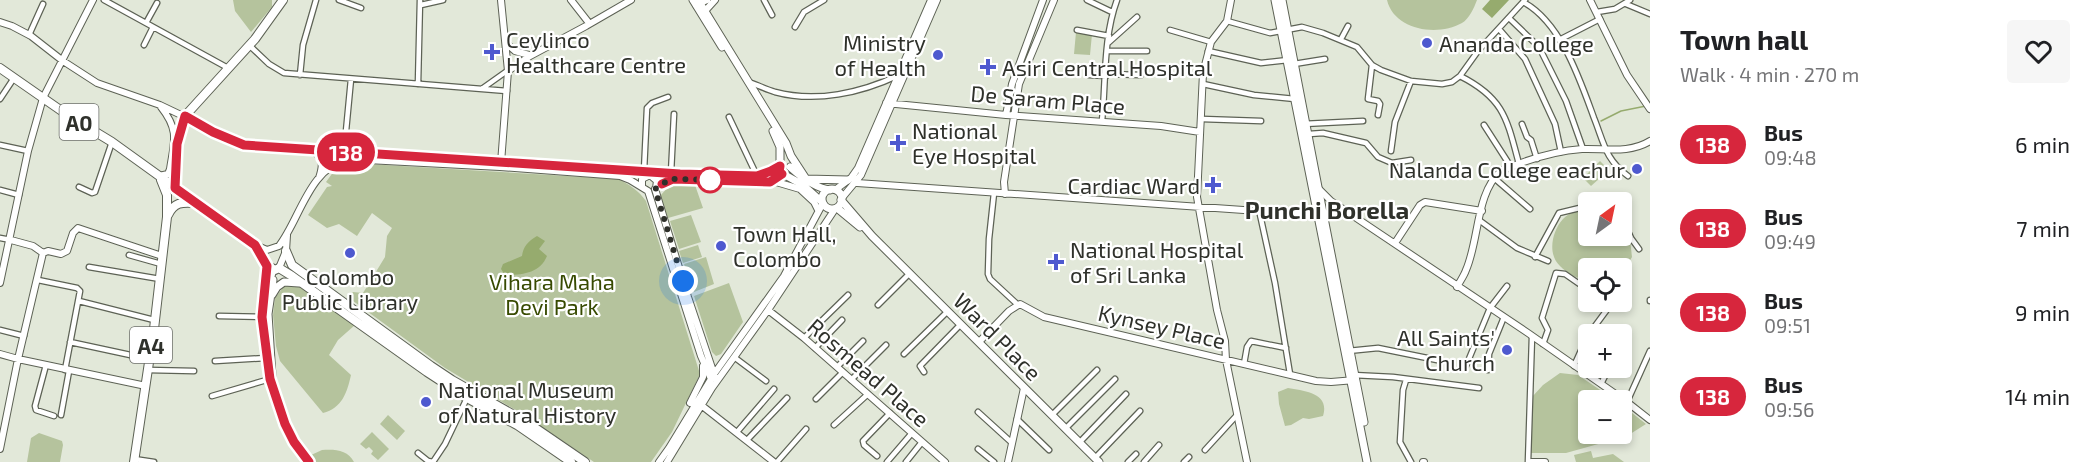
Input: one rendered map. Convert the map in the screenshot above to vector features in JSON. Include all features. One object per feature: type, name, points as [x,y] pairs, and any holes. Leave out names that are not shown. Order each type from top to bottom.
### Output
[{"type":"highway","points":[[175,188],[177,144],[185,116],[249,45],[273,16],[282,1]]},
{"type":"highway","name":"A0","points":[[0,68],[112,142],[255,245],[273,269],[305,285],[467,398],[500,414],[571,462]]},
{"type":"highway","name":"A4","points":[[134,461],[146,386],[167,217],[167,195],[159,176]]},
{"type":"highway","points":[[167,217],[180,202],[196,203]]},
{"type":"highway","points":[[286,251],[292,265],[431,366],[528,423],[585,462]]},
{"type":"main road","points":[[0,283],[11,240],[28,151],[43,98],[93,0]]},
{"type":"main road","points":[[501,0],[508,70],[501,164]]},
{"type":"main road","points":[[571,0],[589,23]]},
{"type":"main road","points":[[508,70],[631,0]]},
{"type":"main road","points":[[705,12],[714,0]]},
{"type":"main road","points":[[659,462],[686,418],[768,310],[841,200],[857,183],[931,0]]},
{"type":"main road","points":[[667,462],[701,405],[722,363],[784,276],[821,205],[823,195],[848,180],[858,168],[937,0]]},
{"type":"main road","points":[[1006,115],[1012,84],[1043,0]]},
{"type":"main road","points":[[1005,194],[1004,182],[1019,84],[1054,0]]},
{"type":"main road","points":[[1231,0],[1227,21],[1211,42],[1203,73],[1197,197],[1247,462]]},
{"type":"main road","points":[[1275,0],[1285,31]]},
{"type":"main road","points":[[1282,0],[1285,31],[1367,462]]},
{"type":"main road","points":[[1590,0],[1627,75],[1650,110]]},
{"type":"main road","points":[[698,1],[806,179]]},
{"type":"main road","points":[[698,1],[777,137],[784,169],[821,205]]},
{"type":"main road","points":[[0,22],[29,35],[97,83],[160,105],[244,145],[501,164],[620,176],[651,188],[673,179],[770,182],[800,189],[814,202],[829,209],[836,208]]},
{"type":"main road","points":[[506,43],[514,51],[530,56]]},
{"type":"main road","points":[[1291,62],[1295,99],[1303,124],[1309,134],[1320,190],[1319,205]]},
{"type":"main road","name":"De Saram Place","points":[[889,104],[1200,132]]},
{"type":"main road","points":[[159,176],[168,174],[170,169],[174,131],[169,117],[160,105]]},
{"type":"main road","points":[[1457,287],[1467,269],[1493,177],[1519,164],[1562,152],[1640,147],[1650,141]]},
{"type":"main road","points":[[502,146],[514,162]]},
{"type":"main road","points":[[310,149],[319,154],[322,162],[319,179]]},
{"type":"main road","points":[[770,182],[784,169],[791,156]]},
{"type":"main road","points":[[255,245],[267,250],[275,248],[288,232],[297,213],[319,179],[334,165],[348,159],[501,164],[514,162],[621,170],[654,176],[680,174]]},
{"type":"main road","points":[[644,174],[757,176],[784,169],[824,189],[840,194],[841,200]]},
{"type":"main road","points":[[644,174],[641,181],[651,188],[714,379]]},
{"type":"main road","points":[[651,188],[657,181],[654,176]]},
{"type":"main road","points":[[806,179],[848,180]]},
{"type":"main road","points":[[857,183],[1199,207],[1321,214],[1336,212],[1350,215]]},
{"type":"main road","points":[[1320,190],[1350,215],[1395,243],[1610,390]]},
{"type":"main road","name":"Ward Place","points":[[841,200],[872,236],[1097,460]]},
{"type":"main road","points":[[1304,213],[1331,201]]},
{"type":"main road","points":[[1395,243],[1420,205],[1425,202],[1482,211]]},
{"type":"main road","name":"Ward Place","points":[[836,208],[872,236]]},
{"type":"main road","points":[[43,253],[48,251],[66,253],[73,233],[78,228],[162,260]]},
{"type":"main road","points":[[288,232],[286,251],[273,269],[263,298],[262,317],[272,388],[294,442],[309,462]]},
{"type":"main road","points":[[11,240],[33,246],[43,253]]},
{"type":"main road","points":[[0,449],[43,253]]},
{"type":"main road","points":[[272,388],[268,314],[272,297],[273,269]]},
{"type":"main road","points":[[272,297],[277,287],[284,282],[295,281],[305,285]]},
{"type":"main road","points":[[979,342],[1017,304]]},
{"type":"main road","name":"Kynsey Place","points":[[1017,304],[1023,304],[1044,317],[1316,381],[1352,378]]},
{"type":"main road","name":"Rosmead Place","points":[[768,310],[804,338],[945,462]]},
{"type":"main road","points":[[0,354],[46,366],[146,386]]},
{"type":"main road","points":[[705,357],[722,363]]},
{"type":"main road","points":[[686,418],[703,377],[705,357]]},
{"type":"main road","points":[[1352,378],[1372,462]]},
{"type":"main road","points":[[1008,462],[1024,388]]},
{"type":"main road","points":[[701,405],[776,462]]},
{"type":"main road","points":[[1632,405],[1650,418]]},
{"type":"main road","points":[[1530,462],[1545,462]]},
{"type":"street","points":[[104,0],[228,68]]},
{"type":"street","points":[[300,75],[303,45],[316,0]]},
{"type":"street","points":[[339,0],[361,8]]},
{"type":"street","points":[[418,84],[421,2],[443,0]]},
{"type":"street","points":[[764,0],[772,15]]},
{"type":"street","points":[[795,27],[804,12],[824,0]]},
{"type":"street","points":[[1087,0],[1112,12]]},
{"type":"street","points":[[1102,122],[1107,51],[1112,12],[1117,0]]},
{"type":"street","points":[[1227,21],[1269,33],[1302,27],[1341,39],[1357,47],[1372,65],[1411,81],[1442,84],[1452,82],[1460,76],[1478,51],[1510,19],[1524,1],[1554,31],[1583,89],[1613,164],[1628,176]]},
{"type":"street","points":[[1559,40],[1628,2],[1650,14]]},
{"type":"street","points":[[146,23],[157,3]]},
{"type":"street","points":[[29,35],[43,4]]},
{"type":"street","points":[[1108,43],[1137,17]]},
{"type":"street","points":[[1510,19],[1539,47],[1566,101],[1583,149]]},
{"type":"street","points":[[1341,39],[1348,26]]},
{"type":"street","points":[[144,45],[153,27]]},
{"type":"street","points":[[1499,29],[1525,59],[1555,124],[1562,152]]},
{"type":"street","points":[[1077,30],[1109,36]]},
{"type":"street","points":[[1170,30],[1211,42]]},
{"type":"street","points":[[249,45],[278,70],[300,75],[507,91]]},
{"type":"street","points":[[1107,51],[1146,51]]},
{"type":"street","points":[[1208,51],[1262,63],[1324,59]]},
{"type":"street","points":[[1372,65],[1368,99],[1378,101],[1380,104],[1378,115]]},
{"type":"street","points":[[483,88],[508,70]]},
{"type":"street","points":[[748,82],[776,92],[819,97],[874,87],[899,75]]},
{"type":"street","points":[[1089,75],[1141,75]]},
{"type":"street","points":[[1460,76],[1474,83],[1495,100],[1509,126],[1519,164]]},
{"type":"street","points":[[0,99],[14,78]]},
{"type":"street","points":[[344,152],[351,79]]},
{"type":"street","points":[[1391,151],[1395,122],[1411,81]]},
{"type":"street","points":[[1203,84],[1254,95],[1295,99]]},
{"type":"street","points":[[644,174],[647,108],[652,103],[668,97]]},
{"type":"street","points":[[671,173],[674,114]]},
{"type":"street","points":[[729,117],[757,176]]},
{"type":"street","points":[[1202,119],[1261,121]]},
{"type":"street","points":[[1303,124],[1363,121]]},
{"type":"street","points":[[1522,124],[1527,137],[1532,140],[1537,159]]},
{"type":"street","points":[[1484,125],[1511,167]]},
{"type":"street","points":[[1309,134],[1323,133],[1366,143],[1378,157],[1392,163],[1411,160]]},
{"type":"street","points":[[79,187],[92,193],[95,192],[112,142]]},
{"type":"street","points":[[0,145],[28,151]]},
{"type":"street","points":[[1493,177],[1530,209]]},
{"type":"street","points":[[0,190],[19,195]]},
{"type":"street","points":[[994,193],[988,274],[990,279],[1017,304]]},
{"type":"street","points":[[1535,257],[1559,213],[1578,208]]},
{"type":"street","points":[[1259,210],[1275,283],[1290,374]]},
{"type":"street","points":[[1479,220],[1517,248],[1548,261]]},
{"type":"street","points":[[0,238],[11,240]]},
{"type":"street","points":[[1632,239],[1639,249]]},
{"type":"street","points":[[129,255],[162,260]]},
{"type":"street","points":[[89,267],[160,279]]},
{"type":"street","points":[[878,305],[910,273]]},
{"type":"street","points":[[1543,344],[1548,330],[1542,318],[1556,273],[1565,274],[1578,283]]},
{"type":"street","points":[[38,280],[77,288],[80,291],[70,342],[61,415]]},
{"type":"street","points":[[1466,366],[1490,308],[1507,286]]},
{"type":"street","points":[[804,338],[848,295]]},
{"type":"street","points":[[79,301],[154,320]]},
{"type":"street","points":[[904,354],[948,311]]},
{"type":"street","points":[[219,316],[262,317]]},
{"type":"street","points":[[1488,370],[1489,354],[1504,317]]},
{"type":"street","points":[[815,348],[842,320]]},
{"type":"street","points":[[924,372],[920,366],[961,324]]},
{"type":"street","points":[[0,330],[24,336]]},
{"type":"street","points":[[1530,462],[1532,336]]},
{"type":"street","points":[[837,367],[863,341]]},
{"type":"street","points":[[1244,364],[1247,346],[1251,341],[1286,348]]},
{"type":"street","points":[[70,342],[149,359]]},
{"type":"street","points":[[851,380],[886,345]]},
{"type":"street","points":[[1347,351],[1378,348],[1437,360]]},
{"type":"street","points":[[1632,391],[1650,351]]},
{"type":"street","points":[[734,357],[766,381]]},
{"type":"street","points":[[215,361],[266,358]]},
{"type":"street","points":[[1574,366],[1578,358]]},
{"type":"street","points":[[46,366],[35,406],[36,410],[54,416]]},
{"type":"street","points":[[148,370],[194,371]]},
{"type":"street","points":[[1052,415],[1097,370]]},
{"type":"street","points":[[816,399],[843,372]]},
{"type":"street","points":[[1352,378],[1406,380],[1479,388]]},
{"type":"street","points":[[1601,384],[1604,378]]},
{"type":"street","points":[[212,396],[270,379]]},
{"type":"street","points":[[1065,429],[1115,379]]},
{"type":"street","points":[[1406,380],[1403,390],[1400,442],[1411,462]]},
{"type":"street","points":[[737,432],[774,389]]},
{"type":"street","points":[[834,424],[868,394]]},
{"type":"street","points":[[1079,443],[1126,394]]},
{"type":"street","points":[[418,453],[433,462],[445,444],[467,398]]},
{"type":"street","points":[[747,440],[787,398]]},
{"type":"street","points":[[1097,460],[1140,411]]},
{"type":"street","points":[[978,412],[1011,442]]},
{"type":"street","points":[[877,456],[864,445],[863,441],[890,413]]},
{"type":"street","points":[[1205,450],[1237,415]]},
{"type":"street","points":[[1017,419],[1049,450]]},
{"type":"street","points":[[776,462],[806,429]]},
{"type":"street","points":[[887,462],[912,433]]},
{"type":"street","points":[[906,462],[922,442]]},
{"type":"street","points":[[1144,462],[1159,445]]},
{"type":"street","points":[[978,448],[993,462]]},
{"type":"street","points":[[1128,462],[1136,454]]},
{"type":"street","points":[[762,462],[767,456]]},
{"type":"street","points":[[1184,462],[1189,457]]},
{"type":"street","points":[[134,461],[154,462]]},
{"type":"green space","points":[[233,0],[272,0],[272,7],[251,32],[235,11]]},
{"type":"green space","points":[[1387,0],[1477,0],[1473,10],[1462,23],[1441,30],[1429,30],[1407,24],[1398,18],[1391,10]]},
{"type":"green space","points":[[1076,32],[1092,34],[1090,55],[1074,54]]},
{"type":"green space","points":[[1600,161],[1609,170],[1591,186],[1583,178]]},
{"type":"green space","name":"Vihara Maha Devi Park","points":[[351,163],[618,179],[640,194],[646,201],[700,374],[672,432],[651,462],[594,462],[524,415],[445,368],[349,298],[353,292],[363,293],[385,257],[387,236],[392,228],[372,213],[357,236],[339,224],[327,228],[308,215],[327,187],[332,186],[326,182],[334,171]]},
{"type":"green space","points":[[670,185],[695,185],[703,208],[668,218],[660,196]]},
{"type":"green space","points":[[1578,211],[1578,246],[1631,246],[1631,258],[1578,258],[1578,278],[1563,269],[1553,255],[1552,243],[1559,224]]},
{"type":"green space","points":[[691,215],[701,242],[679,249],[670,221]]},
{"type":"green space","points":[[698,245],[702,257],[683,263],[679,251]]},
{"type":"green space","points":[[706,257],[714,284],[694,292],[684,264]]},
{"type":"green space","points":[[295,283],[355,325],[338,340],[329,355],[351,375],[348,388],[339,404],[323,413],[280,361],[276,346],[273,315],[275,298],[285,285]]},
{"type":"green space","points":[[729,283],[743,322],[721,354],[716,356],[712,352],[694,296]]},
{"type":"green space","points":[[1560,373],[1578,375],[1578,378],[1582,378],[1600,390],[1578,390],[1578,444],[1598,444],[1566,453],[1530,453],[1532,397],[1543,385]]},
{"type":"green space","points":[[1288,388],[1308,392],[1319,398],[1323,402],[1323,416],[1303,418],[1285,426],[1278,392]]},
{"type":"green space","points":[[1632,413],[1646,424],[1632,433]]},
{"type":"green space","points":[[388,415],[405,431],[397,440],[380,424]]},
{"type":"green space","points":[[372,432],[389,449],[378,460],[371,454],[373,451],[369,447],[366,449],[360,444]]},
{"type":"green space","points":[[39,433],[62,441],[60,462],[27,462],[31,438]]},
{"type":"green space","points":[[322,450],[341,451],[354,462],[314,462],[309,456]]},
{"type":"green space","points":[[1591,451],[1593,458],[1613,454],[1624,462],[1576,462],[1574,455]]},
{"type":"shaded area","points":[[1490,0],[1509,0],[1492,18],[1482,9]]},
{"type":"shaded area","points":[[537,236],[545,241],[539,249],[547,256],[544,262],[530,272],[505,275],[501,269],[503,264],[522,256],[526,244]]},
{"type":"waterway","points":[[1601,121],[1621,111],[1646,106]]},
{"type":"bus line","name":"138","points":[[309,462],[294,442],[285,424],[270,379],[262,328],[267,266],[255,245],[175,188],[177,144],[185,116],[213,132],[244,145],[468,158],[680,174],[757,176],[780,166],[779,172],[782,174],[770,182],[670,179],[662,184]]},
{"type":"place","name":"Ananda College","points":[[1427,43]]},
{"type":"place","name":"Ceylinco Healthcare Centre","points":[[492,52]]},
{"type":"place","name":"Ministry of Health","points":[[938,55]]},
{"type":"place","name":"Asiri Central Hospital","points":[[988,67]]},
{"type":"place","name":"National Eye Hospital","points":[[898,143]]},
{"type":"place","name":"Nalanda College eachur","points":[[1637,169]]},
{"type":"place","name":"Cardiac Ward","points":[[1213,185]]},
{"type":"place","name":"Town Hall, Colombo","points":[[721,246]]},
{"type":"place","name":"Colombo Public Library","points":[[350,253]]},
{"type":"place","name":"National Hospital of Sri Lanka","points":[[1056,262]]},
{"type":"place","name":"All Saints' Church","points":[[1507,350]]},
{"type":"place","name":"National Museum of Natural History","points":[[426,402]]},
{"type":"district","name":"Punchi Borella","points":[[1327,209]]},
{"type":"route","points":[[683,281],[655,189],[670,179],[712,180],[710,180]]}]
